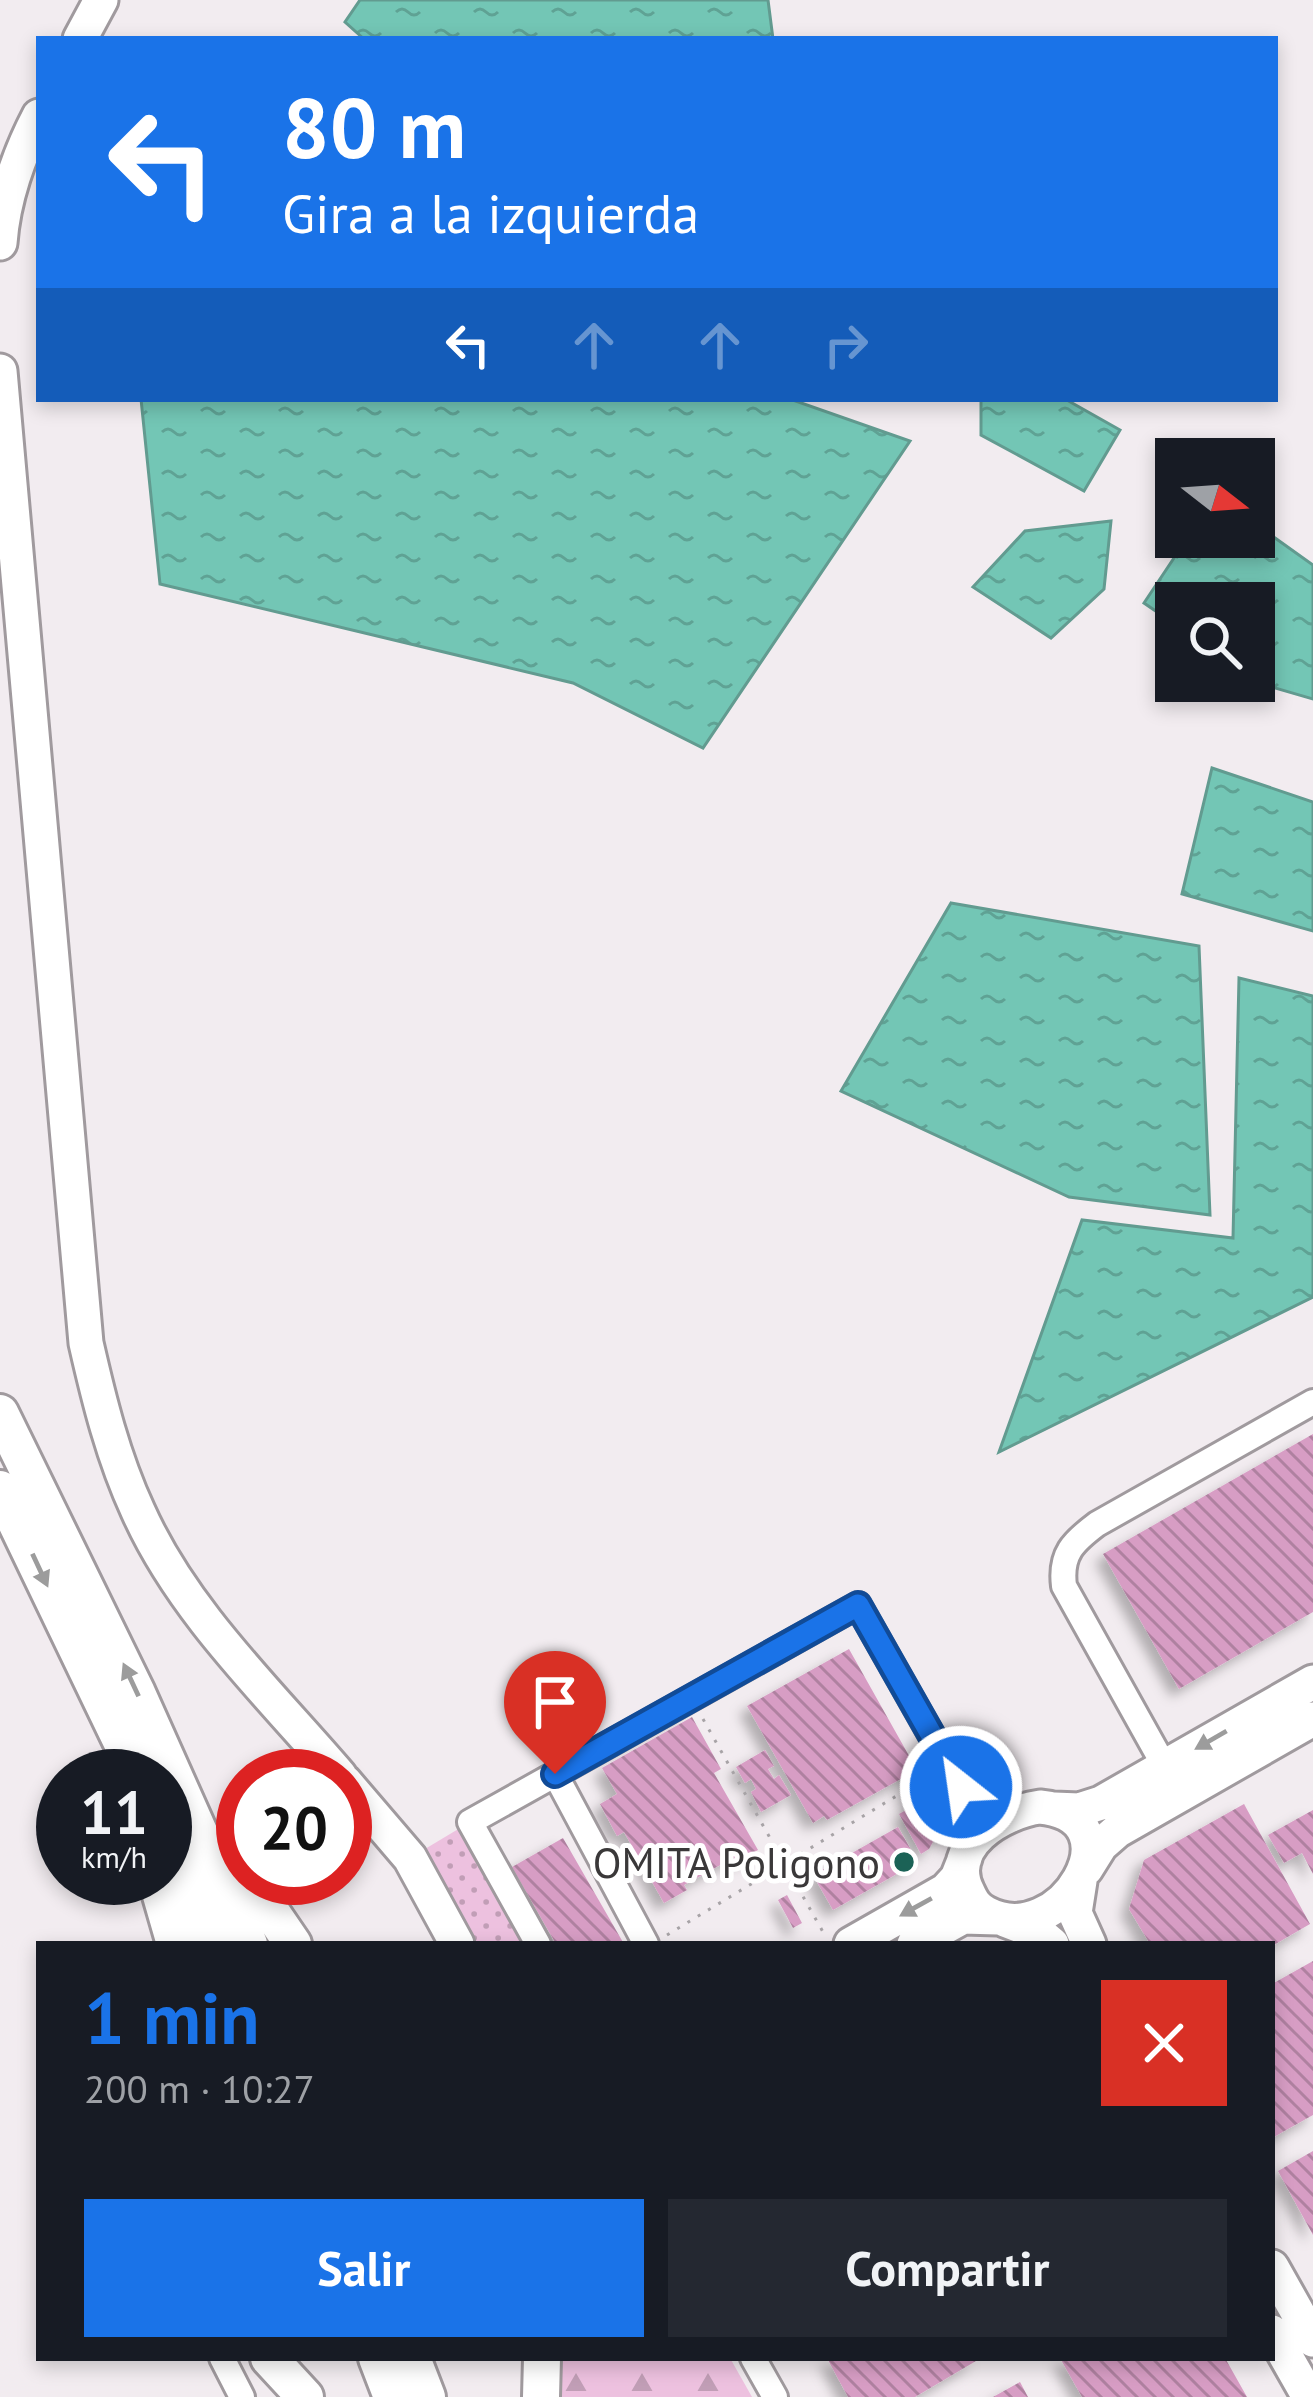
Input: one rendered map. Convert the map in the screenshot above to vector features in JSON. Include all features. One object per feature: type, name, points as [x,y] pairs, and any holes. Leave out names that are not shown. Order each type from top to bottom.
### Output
[{"type":"highway","points":[[0,1413],[162,1749]]},
{"type":"highway","points":[[0,1489],[125,1749]]},
{"type":"highway","points":[[79,1652],[86,1703],[106,1749]]},
{"type":"highway","points":[[192,1798],[216,1821]]},
{"type":"highway","points":[[192,1815],[248,1941]]},
{"type":"highway","points":[[192,1896],[212,1941]]},
{"type":"highway","points":[[164,1905],[174,1941]]},
{"type":"highway","points":[[266,1905],[291,1941]]},
{"type":"highway","points":[[272,2361],[304,2397]]},
{"type":"highway","points":[[378,2361],[392,2397]]},
{"type":"highway","points":[[413,2361],[427,2397]]},
{"type":"highway","points":[[542,2361],[542,2397]]},
{"type":"main road","points":[[82,36],[100,0]]},
{"type":"main road","points":[[0,243],[2,221],[36,122]]},
{"type":"main road","points":[[0,370],[86,1342],[105,1425],[139,1513],[173,1575],[317,1749]]},
{"type":"main road","points":[[837,1938],[946,1890],[975,1843],[1017,1812],[1089,1808],[1313,1682]]},
{"type":"main road","points":[[919,1941],[963,1917],[1025,1918],[1052,1908],[1083,1875],[1095,1852],[1118,1831],[1313,1719]]},
{"type":"main road","points":[[1054,1808],[1083,1831],[1089,1857],[1075,1913],[1089,1941]]},
{"type":"main road","points":[[372,1813],[410,1858],[455,1941]]},
{"type":"main road","points":[[975,1843],[964,1884],[977,1908],[1048,1941]]},
{"type":"main road","points":[[1275,2272],[1313,2340]]},
{"type":"main road","points":[[1275,2337],[1309,2397]]},
{"type":"street","points":[[1165,1767],[1064,1586],[1062,1571],[1070,1544],[1097,1524],[1313,1402]]},
{"type":"street","points":[[536,1941],[470,1822],[858,1605],[948,1765],[975,1843]]},
{"type":"street","points":[[555,1774],[652,1941]]},
{"type":"street","points":[[224,2361],[244,2397]]},
{"type":"street","points":[[233,2361],[244,2397]]},
{"type":"street","points":[[755,2361],[775,2397]]},
{"type":"path","points":[[691,1698],[785,1864],[837,1938]]},
{"type":"path","points":[[655,1941],[948,1765]]},
{"type":"green space","points":[[470,1822],[536,1941],[455,1941],[410,1858]]},
{"type":"green space","points":[[559,2361],[732,2361],[752,2397],[559,2397]]},
{"type":"water","points":[[360,0],[768,0],[773,36],[361,36],[345,22]]},
{"type":"water","points":[[141,402],[799,402],[910,441],[703,748],[573,683],[160,584]]},
{"type":"water","points":[[981,402],[1070,402],[1120,430],[1084,491],[981,435]]},
{"type":"water","points":[[1111,521],[1104,589],[1051,638],[973,587],[1025,531]]},
{"type":"water","points":[[1275,538],[1313,565],[1313,699],[1275,688],[1275,582],[1158,582],[1174,558],[1275,558]]},
{"type":"water","points":[[1155,586],[1155,611],[1144,603]]},
{"type":"water","points":[[1212,768],[1313,802],[1313,931],[1182,894]]},
{"type":"water","points":[[951,903],[1199,946],[1210,1215],[1069,1197],[841,1091]]},
{"type":"water","points":[[1239,978],[1313,996],[1313,1297],[999,1452],[1082,1220],[1233,1238]]},
{"type":"building","points":[[1313,1434],[1313,1612],[1179,1689],[1103,1554]]},
{"type":"building","points":[[849,1649],[917,1770],[827,1820],[824,1816],[813,1823],[747,1706]]},
{"type":"building","points":[[692,1717],[721,1769],[714,1773],[758,1850],[684,1885],[687,1890],[664,1903],[624,1832],[617,1836],[600,1804],[617,1794],[602,1768]]},
{"type":"building","points":[[765,1750],[774,1766],[768,1769],[774,1779],[779,1775],[791,1795],[761,1812],[751,1792],[756,1789],[751,1779],[745,1783],[736,1767]]},
{"type":"building","points":[[931,1796],[945,1820],[929,1849],[921,1854],[899,1814]]},
{"type":"building","points":[[1244,1804],[1310,1924],[1275,1944],[1148,1941],[1129,1909],[1144,1860]]},
{"type":"building","points":[[1313,1810],[1313,1874],[1302,1853],[1284,1863],[1268,1835]]},
{"type":"building","points":[[898,1827],[918,1862],[833,1910],[813,1875]]},
{"type":"building","points":[[563,1838],[622,1941],[554,1941],[512,1867]]},
{"type":"building","points":[[787,1895],[802,1923],[793,1928],[778,1900]]},
{"type":"building","points":[[1313,1961],[1313,2115],[1275,2136],[1275,1982]]},
{"type":"building","points":[[1313,2151],[1313,2235],[1278,2171]]},
{"type":"building","points":[[829,2361],[976,2361],[915,2397],[848,2397]]},
{"type":"building","points":[[1062,2361],[1227,2361],[1247,2397],[1082,2397]]},
{"type":"building","points":[[1020,2382],[1028,2397],[993,2397]]},
{"type":"place","name":"OMITA Poligono","points":[[904,1862]]},
{"type":"route","points":[[555,1774],[858,1605],[961,1787]]}]
